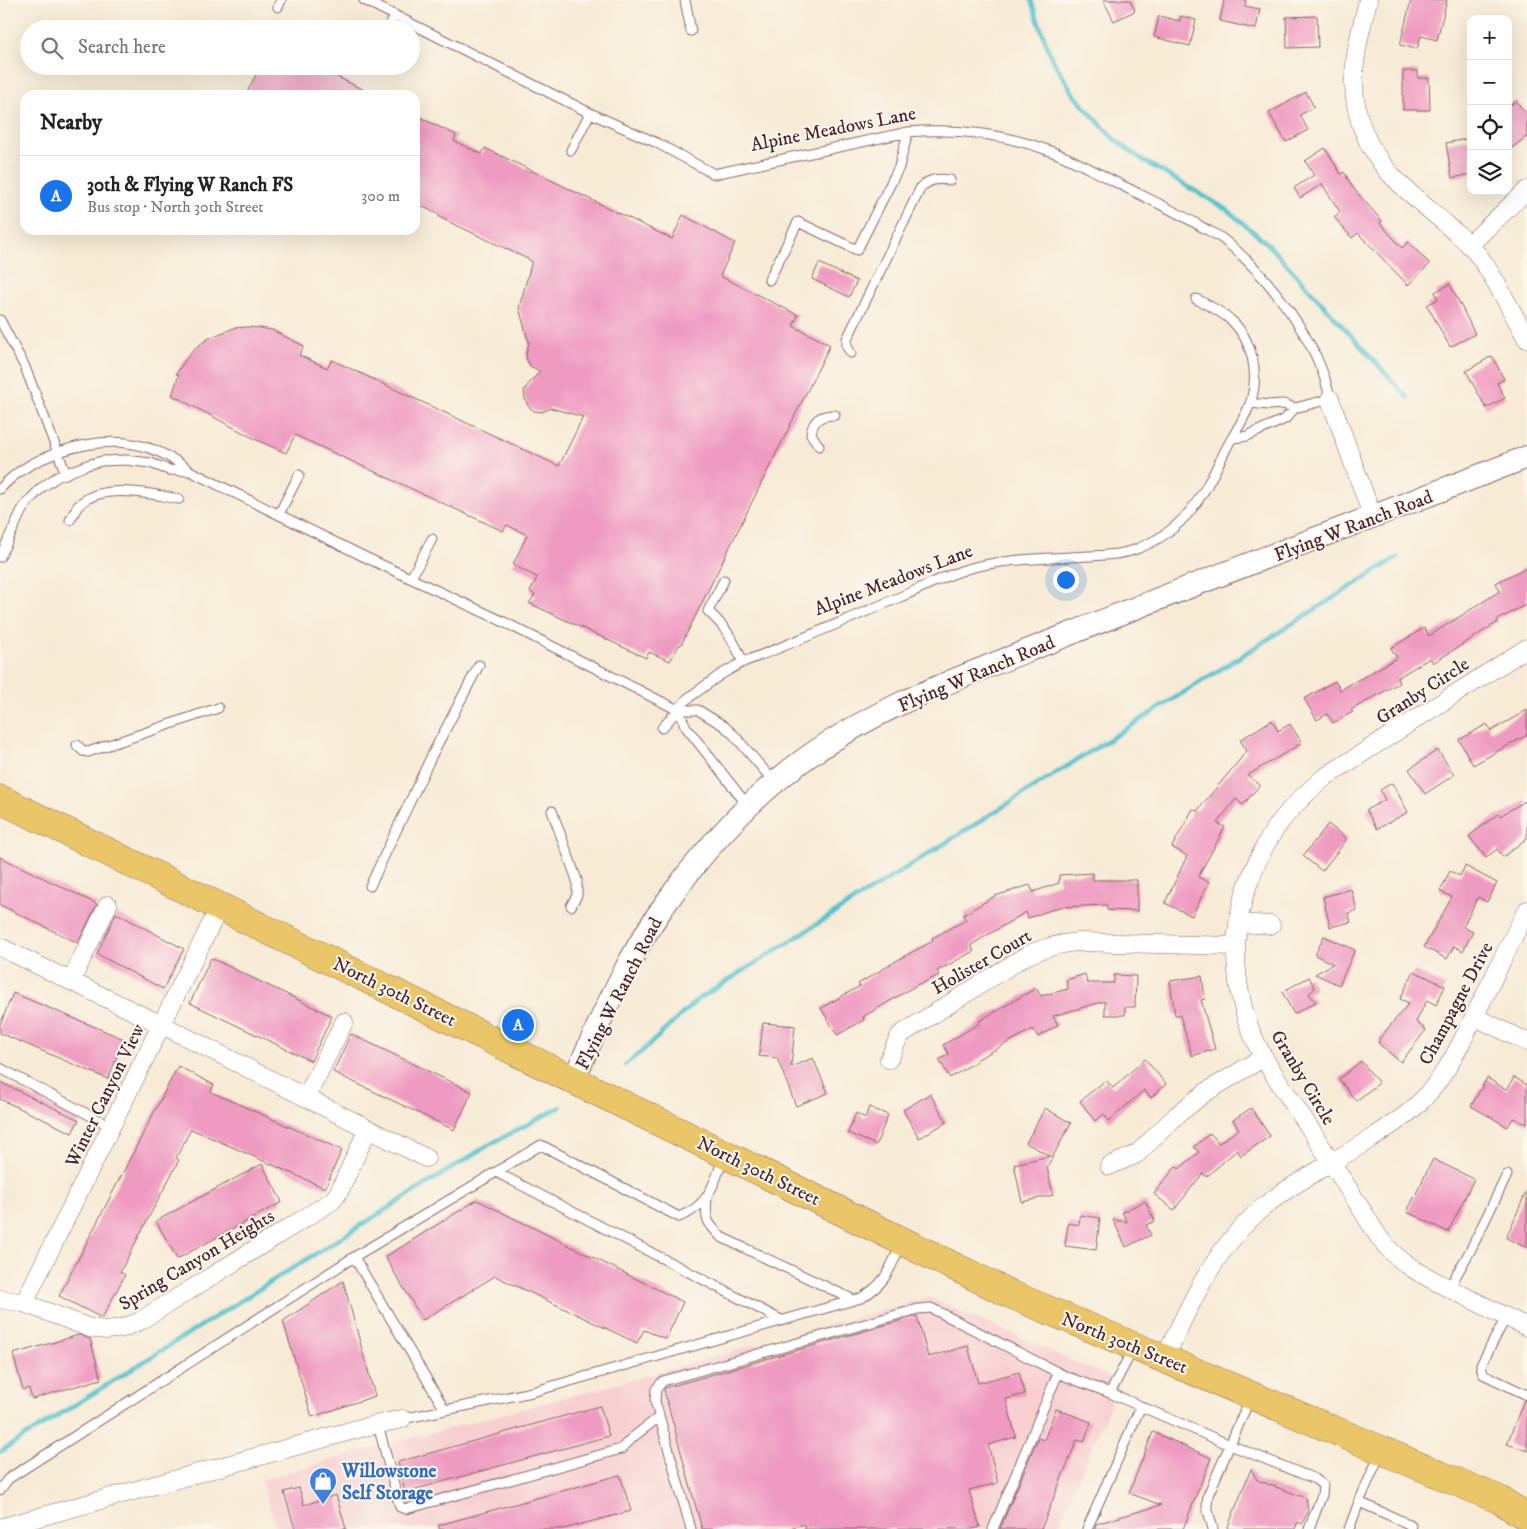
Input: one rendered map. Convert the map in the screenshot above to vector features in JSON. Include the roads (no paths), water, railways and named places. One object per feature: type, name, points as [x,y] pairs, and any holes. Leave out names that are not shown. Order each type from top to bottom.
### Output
[{"type":"main road","name":"North 30th Street","points":[[0,799],[1010,1294],[1252,1394],[1500,1500],[1527,1517]]},
{"type":"street","points":[[1368,0],[1357,46],[1353,91],[1357,113],[1364,133],[1380,162],[1395,179],[1469,245],[1491,275],[1527,339]]},
{"type":"street","points":[[1469,245],[1527,190]]},
{"type":"street","name":"Alpine Meadows Lane","points":[[1330,399],[1373,518]]},
{"type":"street","name":"Flying W Ranch Road","points":[[574,1079],[634,954],[660,911],[695,864],[748,807],[794,767],[833,740],[880,713],[930,690],[1527,457]]},
{"type":"street","name":"Granby Circle","points":[[1527,648],[1325,777],[1301,797],[1275,826],[1262,851],[1242,899],[1236,946],[1238,981],[1243,1003],[1264,1056],[1390,1252],[1420,1274],[1527,1327]]},
{"type":"street","points":[[71,981],[108,905]]},
{"type":"street","name":"Winter Canyon View","points":[[24,1303],[220,906]]},
{"type":"street","name":"Champagne Drive","points":[[1165,1358],[1205,1275],[1236,1234],[1254,1214],[1284,1192],[1397,1122],[1416,1107],[1444,1074],[1458,1051],[1527,910]]},
{"type":"street","points":[[1238,923],[1271,925]]},
{"type":"street","name":"Holister Court","points":[[889,1059],[900,1035],[1039,949],[1078,942],[1236,946]]},
{"type":"street","points":[[0,947],[162,1025],[426,1158]]},
{"type":"street","points":[[1474,1016],[1527,1042]]},
{"type":"street","points":[[306,1098],[344,1022]]},
{"type":"street","points":[[1108,1166],[1137,1154],[1206,1092],[1264,1056]]},
{"type":"street","name":"Spring Canyon Heights","points":[[0,1299],[24,1303],[90,1328],[106,1330],[123,1328],[140,1321],[332,1201],[339,1192],[368,1129]]},
{"type":"street","points":[[0,1528],[402,1420]]},
{"type":"lane","name":"Alpine Meadows Lane","points":[[364,0],[405,20]]},
{"type":"lane","points":[[685,0],[691,31]]},
{"type":"lane","points":[[392,20],[395,15]]},
{"type":"lane","name":"Alpine Meadows Lane","points":[[420,28],[590,113],[657,143],[714,174],[908,132],[929,130],[985,133],[1016,140],[1055,153],[1182,215],[1223,240],[1249,263],[1273,289],[1293,317],[1322,374],[1330,399]]},
{"type":"lane","points":[[571,150],[590,113]]},
{"type":"lane","points":[[769,280],[798,222],[857,250],[900,167],[908,132]]},
{"type":"lane","points":[[852,353],[847,347],[847,339],[921,187],[927,182],[938,178],[950,180]]},
{"type":"lane","name":"Alpine Meadows Lane","points":[[662,728],[687,699],[720,675],[743,662],[966,569],[1007,562],[1117,554],[1139,549],[1178,524],[1195,506],[1209,484],[1250,403],[1255,382],[1254,365],[1248,346],[1232,321],[1216,309],[1196,300]]},
{"type":"lane","points":[[0,320],[25,367],[66,474]]},
{"type":"lane","points":[[1250,403],[1283,404],[1295,408],[1330,399]]},
{"type":"lane","points":[[1233,438],[1246,436],[1285,419],[1295,408]]},
{"type":"lane","points":[[819,446],[811,434],[812,426],[818,418],[826,415],[835,415]]},
{"type":"lane","points":[[0,489],[23,468],[42,458],[80,445],[117,442],[162,452],[174,458],[190,471],[500,620],[678,710],[698,710],[724,726],[734,735],[775,783]]},
{"type":"lane","points":[[0,557],[22,510],[48,482],[87,465],[102,461],[126,460],[150,463],[169,470],[190,471]]},
{"type":"lane","points":[[279,514],[298,475]]},
{"type":"lane","points":[[70,520],[78,506],[89,499],[108,492],[129,491],[179,498]]},
{"type":"lane","points":[[411,578],[432,539]]},
{"type":"lane","points":[[724,580],[708,612],[723,625],[732,637],[743,662]]},
{"type":"lane","points":[[370,886],[432,755],[479,665]]},
{"type":"lane","points":[[77,745],[82,751],[88,752],[218,708]]},
{"type":"lane","points":[[678,710],[686,727],[748,807]]},
{"type":"lane","points":[[552,811],[577,880],[577,895],[571,906]]},
{"type":"lane","points":[[0,1068],[112,1127]]},
{"type":"lane","points":[[0,1490],[8,1479],[354,1258],[541,1145],[679,1217],[692,1212],[707,1198]]},
{"type":"lane","points":[[725,1153],[707,1198],[707,1222],[721,1237],[854,1300]]},
{"type":"lane","points":[[496,1172],[781,1320]]},
{"type":"lane","points":[[1448,1288],[1470,1252],[1507,1175]]},
{"type":"lane","points":[[402,1420],[532,1392],[854,1300],[874,1290],[883,1282],[903,1241]]},
{"type":"lane","points":[[354,1258],[445,1410]]},
{"type":"lane","points":[[691,1529],[655,1401],[656,1389],[663,1381],[918,1309],[931,1308],[1058,1373],[1315,1479],[1323,1485],[1322,1495],[1309,1529]]},
{"type":"lane","points":[[1506,1317],[1481,1365],[1484,1374],[1527,1395]]},
{"type":"lane","points":[[1110,1393],[1134,1346]]},
{"type":"lane","points":[[992,1529],[1058,1373]]},
{"type":"lane","points":[[1213,1529],[1207,1507],[1208,1495],[1252,1394]]},
{"type":"lane","points":[[1087,1529],[1141,1406]]},
{"type":"lane","points":[[378,1425],[400,1507],[406,1509],[622,1449],[632,1438],[659,1417]]},
{"type":"lane","points":[[1349,1529],[1358,1502],[1382,1450]]},
{"type":"lane","points":[[1358,1502],[1412,1526],[1410,1529]]},
{"type":"waterway","points":[[1031,0],[1051,57],[1074,95],[1114,139],[1144,161],[1226,209],[1268,244],[1408,398]]},
{"type":"waterway","points":[[625,1065],[697,1000],[1398,557]]},
{"type":"waterway","points":[[0,1452],[487,1146],[560,1107]]},
{"type":"place","name":"30th & Flying W Ranch FS","points":[[518,1025]]},
{"type":"place","name":"Willowstone Self Storage","points":[[323,1505]]}]
